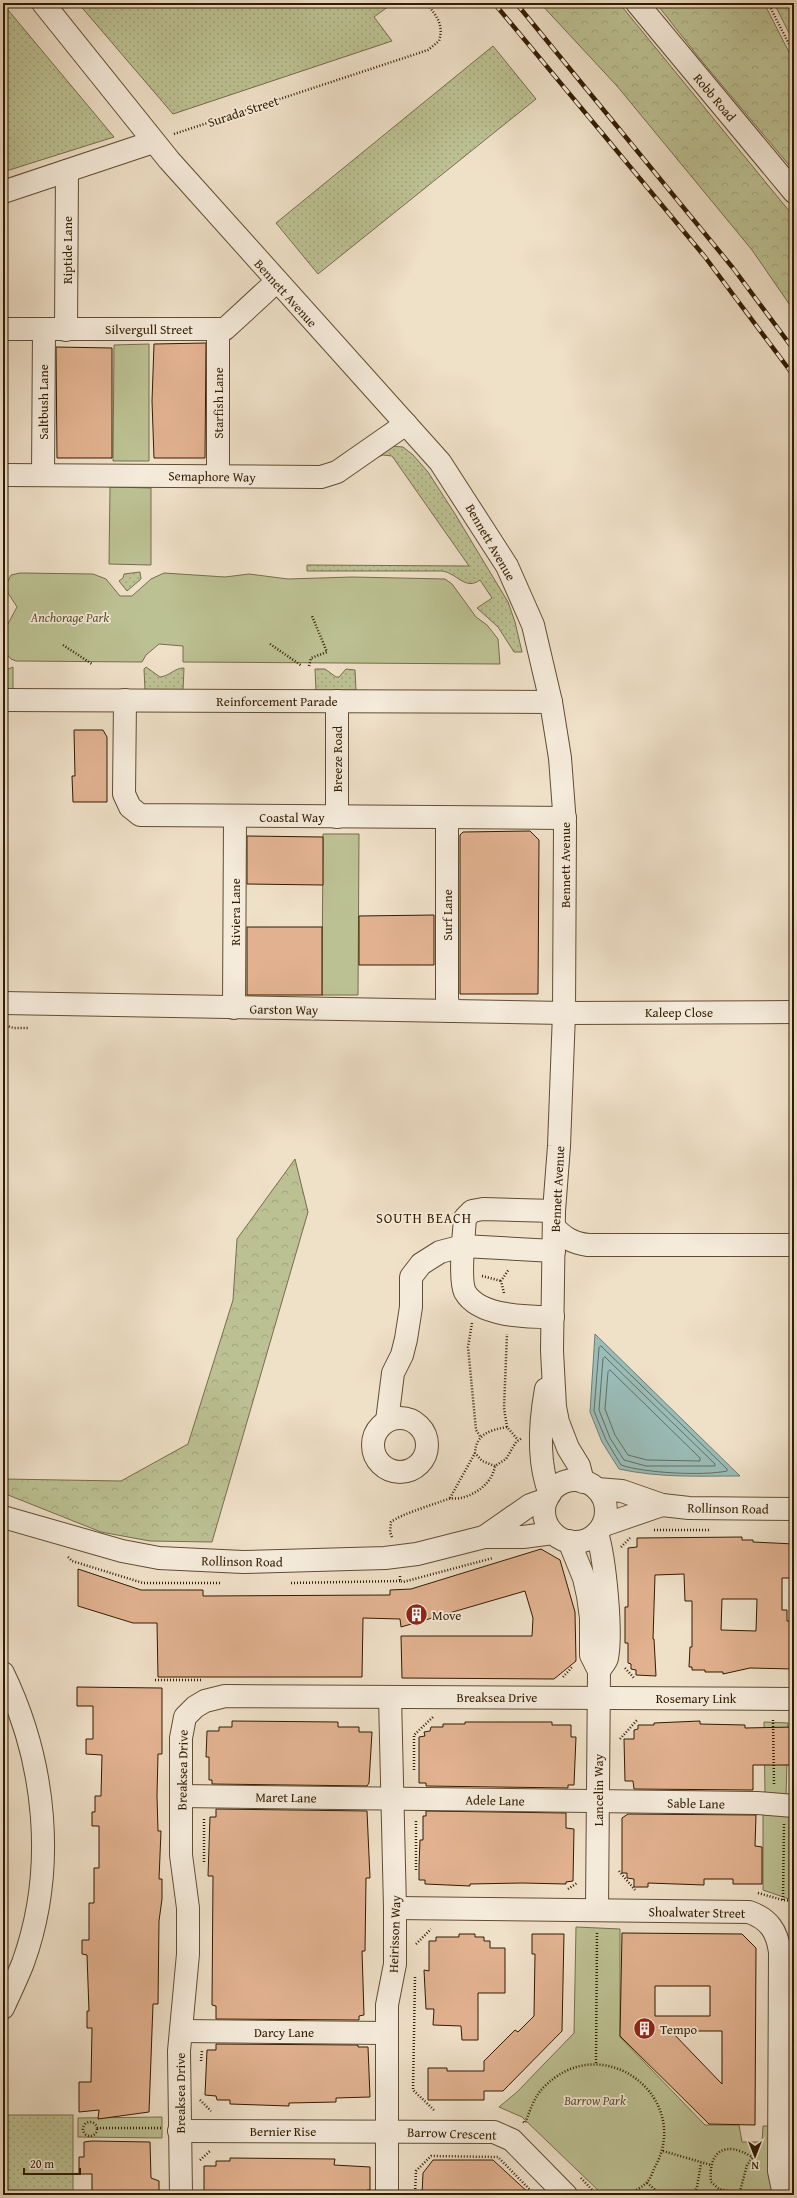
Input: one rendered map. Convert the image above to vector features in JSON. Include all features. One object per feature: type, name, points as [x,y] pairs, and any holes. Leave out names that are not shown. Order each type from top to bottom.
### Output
[{"type":"street","name":"Bennett Avenue","points":[[43,3],[153,142],[276,282],[440,462],[507,566],[533,625],[551,702],[560,758],[565,818],[564,1013],[559,1146],[554,1219],[552,1351],[555,1407],[558,1422],[568,1448],[590,1485]]},
{"type":"street","name":"Robb Road","points":[[636,3],[794,192]]},
{"type":"street","points":[[3,192],[153,142]]},
{"type":"street","name":"Riptide Lane","points":[[66,330],[67,171]]},
{"type":"street","name":"Silvergull Street","points":[[3,329],[218,329],[229,326],[276,282]]},
{"type":"street","name":"Saltbush Lane","points":[[43,475],[44,329]]},
{"type":"street","name":"Starfish Lane","points":[[218,329],[218,476]]},
{"type":"street","name":"Semaphore Way","points":[[3,475],[314,478],[327,476],[342,469],[406,424]]},
{"type":"street","name":"Reinforcement Parade","points":[[3,700],[551,702]]},
{"type":"street","name":"Coastal Way","points":[[125,700],[124,794],[130,807],[136,813],[145,816],[565,818]]},
{"type":"street","name":"Breeze Road","points":[[337,701],[337,817]]},
{"type":"street","name":"Riviera Lane","points":[[234,1008],[235,817]]},
{"type":"street","name":"Surf Lane","points":[[447,818],[448,1011]]},
{"type":"street","name":"Garston Way","points":[[3,1003],[564,1013]]},
{"type":"street","name":"Kaleep Close","points":[[564,1013],[794,1012]]},
{"type":"street","points":[[553,1317],[528,1318],[509,1315],[477,1304],[465,1291],[463,1246],[464,1218],[472,1211],[483,1209],[554,1219],[562,1236],[569,1240],[588,1245],[794,1245]]},
{"type":"street","points":[[387,1421],[393,1373],[402,1355],[406,1339],[411,1307],[411,1277],[421,1264],[440,1252],[463,1246],[554,1251]]},
{"type":"street","name":"Bennett Avenue","points":[[548,1496],[543,1477],[541,1440],[543,1404],[552,1351]]},
{"type":"street","points":[[565,1482],[590,1485],[606,1505],[606,1515],[600,1529],[589,1539],[579,1542],[561,1537],[545,1516],[548,1496],[565,1482]]},
{"type":"street","name":"Rollinson Road","points":[[590,1485],[622,1491],[662,1505],[705,1509],[794,1509]]},
{"type":"street","name":"Rollinson Road","points":[[484,1537],[530,1505],[548,1496]]},
{"type":"street","name":"Rollinson Road","points":[[600,1529],[662,1505]]},
{"type":"street","name":"Rollinson Road","points":[[3,1517],[122,1551],[159,1558],[192,1560],[308,1562],[384,1558],[416,1554],[484,1537],[561,1537]]},
{"type":"street","name":"Lancelin Way","points":[[599,1671],[606,1659],[608,1621],[600,1529]]},
{"type":"street","name":"Lancelin Way","points":[[561,1537],[581,1571],[588,1596],[591,1655],[599,1671],[597,1916]]},
{"type":"street","points":[[3,1673],[16,1703],[35,1763],[44,1826],[42,1877],[35,1921],[23,1963],[3,2008]]},
{"type":"street","name":"Breaksea Drive","points":[[181,2195],[170,2126],[188,1954],[188,1908],[181,1856],[182,1725],[185,1717],[195,1707],[205,1701],[225,1696],[599,1697]]},
{"type":"street","name":"Heirisson Way","points":[[386,2195],[387,2005],[395,1964],[390,1697]]},
{"type":"street","name":"Rosemary Link","points":[[599,1697],[794,1699]]},
{"type":"street","name":"Maret Lane","points":[[181,1796],[391,1798]]},
{"type":"street","name":"Adele Lane","points":[[391,1798],[598,1801]]},
{"type":"street","name":"Sable Lane","points":[[598,1801],[757,1803],[789,1814]]},
{"type":"street","name":"Shoalwater Street","points":[[395,1908],[597,1916],[749,1912],[765,1919],[772,1925],[779,1941],[780,1952],[779,2171],[784,2195]]},
{"type":"street","name":"Darcy Lane","points":[[181,2031],[387,2033]]},
{"type":"street","name":"Bernier Rise","points":[[170,2126],[386,2132]]},
{"type":"street","name":"Barrow Crescent","points":[[386,2132],[494,2132],[512,2140],[566,2195]]},
{"type":"path","name":"Surada Street","points":[[153,142],[428,50],[439,42],[442,27],[440,20],[426,3]]},
{"type":"path","points":[[768,3],[794,54]]},
{"type":"path","points":[[309,666],[311,658],[327,652],[312,616]]},
{"type":"path","points":[[270,644],[302,666]]},
{"type":"path","points":[[63,645],[92,664]]},
{"type":"path","points":[[3,1025],[14,1028],[28,1028]]},
{"type":"path","points":[[507,1300],[501,1281],[512,1262],[513,1248]]},
{"type":"path","points":[[480,1436],[476,1430],[468,1347],[473,1321],[482,1306]]},
{"type":"path","points":[[508,1332],[504,1408],[506,1428],[518,1440]]},
{"type":"path","points":[[450,1498],[474,1453],[475,1445],[480,1436],[490,1430],[506,1428]]},
{"type":"path","points":[[394,1544],[390,1532],[391,1522],[399,1516],[450,1498],[459,1498],[475,1492],[486,1485],[494,1472],[495,1466],[506,1459],[520,1438],[541,1440]]},
{"type":"path","points":[[474,1453],[482,1461],[495,1466]]},
{"type":"path","points":[[646,1530],[716,1530]]},
{"type":"path","points":[[620,1553],[620,1547],[634,1534]]},
{"type":"path","points":[[400,1570],[400,1581],[403,1582],[495,1558]]},
{"type":"path","points":[[560,1681],[578,1662]]},
{"type":"path","points":[[621,1663],[637,1681]]},
{"type":"path","points":[[414,1774],[414,1735],[434,1716]]},
{"type":"path","points":[[620,1745],[620,1738],[637,1719],[642,1719]]},
{"type":"path","points":[[766,1720],[780,1720]]},
{"type":"path","points":[[773,1720],[774,1788]]},
{"type":"path","points":[[783,1900],[789,1814]]},
{"type":"path","points":[[416,1818],[416,1876]]},
{"type":"path","points":[[619,1863],[619,1872],[636,1891]]},
{"type":"path","points":[[566,1891],[577,1885],[577,1877]]},
{"type":"path","points":[[754,1893],[762,1893],[783,1900],[794,1900]]},
{"type":"path","points":[[596,2063],[597,1916]]},
{"type":"path","points":[[415,1945],[433,1926]]},
{"type":"path","points":[[415,1974],[413,2090],[432,2110],[438,2111]]},
{"type":"path","points":[[201,2066],[202,2044]]},
{"type":"path","points":[[518,2119],[525,2123],[533,2103],[543,2088],[563,2073],[579,2066],[596,2063],[622,2068],[655,2097],[664,2125],[663,2151],[647,2183],[628,2195]]},
{"type":"path","points":[[200,2096],[200,2101],[211,2111],[215,2112]]},
{"type":"path","points":[[89,2122],[93,2123],[97,2128],[96,2132],[90,2136],[81,2128],[89,2122]]},
{"type":"path","points":[[97,2128],[161,2128],[170,2126]]},
{"type":"path","points":[[752,2157],[740,2150],[729,2148],[719,2152],[711,2165],[711,2182],[719,2190],[739,2194],[747,2165],[760,2148]]},
{"type":"path","points":[[200,2168],[200,2161],[210,2151],[215,2151]]},
{"type":"path","points":[[663,2151],[711,2165]]},
{"type":"path","points":[[415,2195],[416,2171],[432,2156],[498,2157],[535,2195]]},
{"type":"path","points":[[692,2195],[697,2187],[701,2163]]},
{"type":"path","points":[[647,2183],[662,2195]]},
{"type":"green space","points":[[78,3],[393,3],[374,17],[392,41],[173,114]]},
{"type":"green space","points":[[540,3],[619,3],[794,217],[794,311],[752,250],[617,86]]},
{"type":"green space","points":[[656,3],[764,3],[794,62],[794,171],[700,59]]},
{"type":"green space","points":[[774,3],[794,3],[794,43]]},
{"type":"green space","points":[[3,4],[114,137],[3,172]]},
{"type":"green space","points":[[493,46],[536,99],[318,274],[276,223]]},
{"type":"green space","points":[[149,344],[149,461],[113,461],[114,345]]},
{"type":"green space","points":[[391,446],[403,447],[413,455],[428,472],[455,514],[508,602],[515,622],[522,652],[514,652],[498,627],[477,608],[492,598],[480,580],[470,584],[465,583],[447,572],[442,571],[307,571],[307,565],[469,566],[392,456],[383,455],[362,463]]},
{"type":"green space","points":[[110,487],[151,488],[151,565],[109,564]]},
{"type":"green space","points":[[140,572],[141,579],[127,591],[119,581],[123,578],[124,574]]},
{"type":"green space","name":"Anchorage Park","points":[[20,573],[93,574],[106,579],[120,596],[132,596],[151,579],[164,573],[225,577],[249,574],[288,579],[352,577],[445,579],[452,584],[476,617],[487,625],[498,639],[500,664],[183,662],[183,646],[159,644],[146,655],[142,662],[16,661],[11,659],[3,650],[3,633],[17,607],[8,593],[7,583],[11,575]]},
{"type":"green space","points":[[13,667],[13,688],[11,691],[3,692],[3,671]]},
{"type":"green space","points":[[146,667],[160,677],[177,669],[184,668],[183,691],[145,690],[144,669]]},
{"type":"green space","points":[[315,669],[325,669],[336,677],[339,677],[346,669],[355,670],[356,690],[316,691]]},
{"type":"green space","points":[[323,834],[359,834],[358,995],[322,995]]},
{"type":"green space","points":[[295,1159],[308,1212],[212,1542],[150,1541],[101,1532],[3,1493],[3,1479],[121,1481],[188,1444],[233,1300],[237,1239]]},
{"type":"green space","points":[[764,1722],[788,1723],[786,1798],[765,1794]]},
{"type":"green space","points":[[763,1813],[789,1814],[789,1899],[763,1890]]},
{"type":"green space","name":"Barrow Park","points":[[576,1927],[620,1929],[620,2037],[705,2125],[739,2125],[742,2142],[762,2142],[763,2126],[769,2126],[775,2195],[603,2195],[522,2117],[499,2107],[517,2092],[574,2033]]},
{"type":"green space","points":[[3,2115],[73,2115],[73,2195],[3,2195]]},
{"type":"green space","points":[[162,2117],[162,2138],[78,2137],[78,2118]]},
{"type":"water","points":[[595,1334],[740,1476],[664,1475],[619,1469],[602,1442],[590,1412]]},
{"type":"building","points":[[206,343],[205,458],[154,458],[152,401],[154,344]]},
{"type":"building","points":[[56,347],[112,348],[112,458],[57,458]]},
{"type":"building","points":[[74,730],[103,730],[107,737],[107,802],[73,802],[72,776],[75,776]]},
{"type":"building","points":[[530,831],[539,840],[538,994],[460,994],[460,835],[463,832]]},
{"type":"building","points":[[247,836],[323,837],[323,885],[247,884]]},
{"type":"building","points":[[434,915],[434,965],[359,965],[359,916]]},
{"type":"building","points":[[247,927],[322,927],[322,995],[247,995]]},
{"type":"building","points":[[742,1537],[742,1540],[753,1540],[753,1542],[794,1544],[794,1578],[782,1578],[782,1610],[787,1610],[787,1621],[794,1621],[794,1669],[750,1668],[723,1674],[723,1672],[692,1670],[692,1667],[689,1667],[690,1647],[692,1647],[692,1601],[685,1601],[684,1574],[655,1575],[653,1639],[656,1676],[636,1675],[636,1670],[631,1669],[631,1664],[628,1663],[628,1643],[625,1643],[625,1607],[628,1607],[628,1548],[637,1547],[637,1538]],"holes":[[[722,1599],[757,1599],[756,1631],[721,1630]]]},
{"type":"building","points":[[541,1549],[560,1560],[575,1612],[576,1661],[554,1679],[402,1678],[401,1636],[532,1636],[533,1618],[525,1591],[401,1627],[400,1619],[363,1618],[362,1677],[158,1677],[157,1623],[133,1623],[78,1606],[78,1569],[141,1590],[203,1590],[203,1596],[390,1595],[390,1590],[411,1589]]},
{"type":"building","points":[[77,1687],[162,1688],[162,1754],[158,1754],[157,1796],[158,1831],[161,1831],[159,1879],[162,1879],[162,1899],[159,1921],[158,2004],[153,2004],[149,2112],[98,2119],[99,2110],[79,2112],[79,2082],[91,2082],[92,2028],[87,2028],[87,2011],[89,2011],[87,1955],[82,1954],[82,1940],[89,1940],[89,1903],[94,1903],[94,1868],[99,1868],[99,1826],[92,1826],[92,1812],[95,1812],[95,1796],[101,1796],[102,1755],[86,1754],[86,1739],[93,1739],[93,1706],[77,1706]]},
{"type":"building","points":[[232,1721],[338,1722],[338,1727],[359,1727],[359,1732],[372,1732],[369,1783],[367,1786],[212,1784],[212,1780],[209,1780],[209,1757],[206,1757],[207,1731],[219,1731],[219,1727],[232,1727]]},
{"type":"building","points":[[700,1721],[700,1724],[745,1725],[745,1728],[794,1727],[794,1765],[753,1765],[753,1790],[634,1789],[633,1781],[625,1781],[624,1739],[634,1739],[634,1730],[638,1729],[638,1725]]},
{"type":"building","points":[[465,1722],[552,1722],[552,1725],[571,1725],[571,1737],[576,1737],[574,1785],[568,1785],[568,1788],[426,1786],[426,1783],[419,1783],[419,1737],[425,1736],[424,1732],[430,1731],[431,1727],[443,1727],[443,1724],[465,1724]]},
{"type":"building","points":[[216,1809],[367,1811],[370,1878],[366,1878],[365,1951],[362,1951],[364,2015],[359,2016],[359,2020],[216,2019],[216,2006],[212,2005],[213,1876],[208,1876],[210,1817],[216,1817]]},
{"type":"building","points":[[426,1811],[566,1813],[566,1828],[574,1829],[573,1881],[566,1882],[566,1884],[470,1884],[470,1886],[425,1884],[425,1880],[419,1880],[419,1866],[420,1840],[423,1840],[423,1816],[426,1816]]},
{"type":"building","points":[[628,1814],[756,1815],[755,1846],[762,1847],[762,1884],[733,1884],[733,1879],[704,1879],[704,1885],[648,1883],[648,1887],[634,1887],[634,1879],[627,1878],[627,1873],[622,1873],[622,1818]]},
{"type":"building","name":"Tempo","points":[[622,1933],[742,1934],[756,1948],[755,2125],[709,2124],[620,2036]],"holes":[[[655,1986],[710,1986],[710,2016],[655,2016]],[[671,2031],[722,2031],[722,2084]]]},
{"type":"building","points":[[459,1934],[475,1934],[475,1937],[484,1937],[484,1941],[490,1941],[490,1948],[505,1948],[505,1993],[478,1993],[478,2040],[462,2040],[461,2026],[433,2025],[434,2009],[426,2009],[424,1970],[429,1971],[429,1941],[436,1941],[436,1937],[459,1937]]},
{"type":"building","points":[[532,1934],[564,1934],[562,2031],[503,2091],[484,2091],[484,2100],[428,2100],[428,2068],[447,2068],[447,2071],[484,2071],[484,2061],[515,2030],[518,2032],[534,2016],[535,1954],[532,1954]]},
{"type":"building","points":[[216,2044],[358,2045],[358,2047],[368,2047],[370,2097],[336,2098],[336,2102],[289,2103],[289,2106],[230,2104],[230,2100],[217,2100],[216,2096],[205,2095],[207,2050],[216,2050]]},
{"type":"building","points":[[84,2142],[150,2142],[151,2178],[159,2181],[159,2195],[92,2195],[92,2174],[79,2174],[79,2157],[84,2157]]},
{"type":"building","points":[[230,2158],[335,2159],[334,2165],[370,2167],[370,2190],[367,2190],[367,2195],[204,2195],[204,2166],[216,2166],[216,2161],[230,2161]]},
{"type":"building","points":[[433,2160],[493,2160],[531,2195],[422,2195],[423,2173]]},
{"type":"railway","points":[[494,3],[705,257],[794,376]]},
{"type":"railway","points":[[516,3],[733,268],[794,350]]},
{"type":"place","name":"Move","points":[[416,1615]]},
{"type":"place","name":"Tempo","points":[[645,2029]]},
{"type":"district","name":"SOUTH BEACH","points":[[424,1218]]}]
